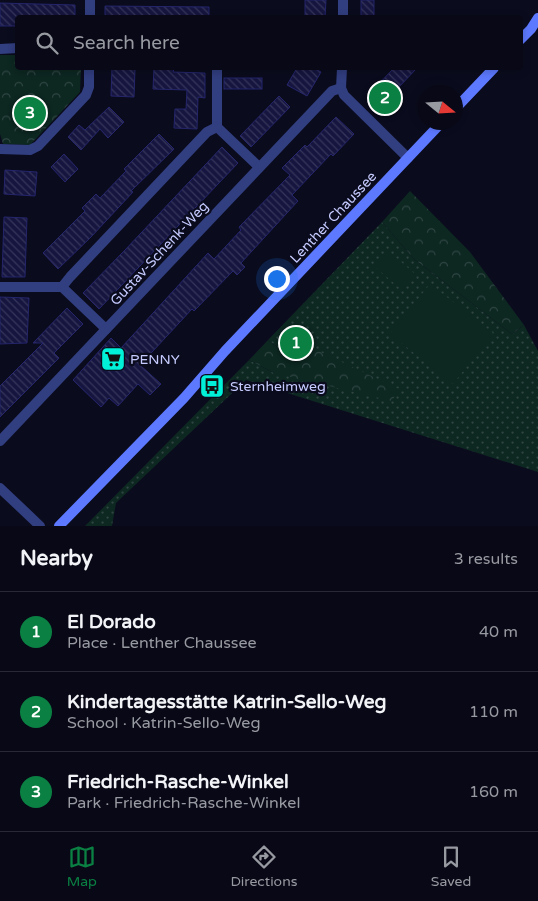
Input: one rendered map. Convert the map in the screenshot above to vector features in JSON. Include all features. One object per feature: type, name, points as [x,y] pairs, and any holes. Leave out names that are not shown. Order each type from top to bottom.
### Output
[{"type":"street","points":[[90,0],[90,15]]},
{"type":"street","points":[[343,0],[343,15]]},
{"type":"street","points":[[523,37],[538,18]]},
{"type":"street","points":[[0,49],[15,48]]},
{"type":"street","points":[[0,149],[30,150],[38,146],[86,95],[89,87],[90,70]]},
{"type":"street","points":[[217,70],[217,127],[259,167]]},
{"type":"street","points":[[342,70],[341,88],[344,95],[408,158]]},
{"type":"street","points":[[463,101],[492,70]]},
{"type":"street","name":"Gustav-Schenk-Weg","points":[[0,441],[332,91],[341,88]]},
{"type":"street","points":[[62,287],[70,276],[207,132],[217,127]]},
{"type":"street","name":"Lenther Chaussee","points":[[58,526],[184,398],[225,351],[434,130]]},
{"type":"street","points":[[0,287],[62,287],[106,329]]},
{"type":"street","points":[[0,488],[40,526]]},
{"type":"green space","points":[[0,55],[15,55],[15,70],[81,70],[80,92],[30,145],[3,144],[0,134]]},
{"type":"green space","points":[[410,191],[470,252],[524,325],[512,334],[414,259],[382,222]]},
{"type":"green space","points":[[382,222],[414,259],[512,334],[524,325],[538,351],[538,472],[246,380],[116,503],[112,526],[85,526],[249,360],[274,373],[297,362],[268,340]]},
{"type":"green space","points":[[387,250],[415,274],[402,290],[374,266]]},
{"type":"green space","points":[[430,284],[493,333],[453,384],[390,334]]},
{"type":"green space","points":[[268,340],[296,362],[310,347],[399,389],[392,401],[274,373],[249,360]]},
{"type":"building","points":[[305,0],[326,0],[325,15],[305,15]]},
{"type":"building","points":[[361,0],[374,0],[374,15],[361,15]]},
{"type":"building","points":[[0,3],[75,5],[75,15],[15,15],[15,26],[0,26]]},
{"type":"building","points":[[105,6],[209,7],[209,15],[105,15]]},
{"type":"building","points":[[112,70],[135,70],[134,97],[111,96]]},
{"type":"building","points":[[154,70],[205,73],[205,98],[198,97],[197,129],[174,128],[175,109],[186,109],[187,90],[153,89]]},
{"type":"building","points":[[296,70],[317,70],[321,72],[307,96],[287,85]]},
{"type":"building","points":[[392,70],[415,70],[397,89],[402,94],[394,102],[389,97],[384,103],[372,91]]},
{"type":"building","points":[[224,78],[262,78],[262,89],[224,89]]},
{"type":"building","points":[[279,96],[290,107],[251,147],[240,136]]},
{"type":"building","points":[[109,107],[124,122],[108,138],[100,129],[81,150],[68,137],[79,125],[85,130]]},
{"type":"building","points":[[336,117],[354,134],[333,156],[331,154],[292,195],[298,201],[241,263],[245,267],[237,275],[233,271],[194,311],[192,309],[140,365],[161,384],[150,395],[138,384],[118,406],[109,398],[101,407],[73,380],[111,338],[121,348],[208,253],[214,259],[241,230],[239,227],[290,175],[282,168],[305,145],[307,147]]},
{"type":"building","points":[[159,134],[174,149],[131,191],[133,192],[58,269],[43,253],[85,211],[82,208],[96,194],[100,198],[126,171],[124,169]]},
{"type":"building","points":[[222,147],[238,163],[99,309],[83,293]]},
{"type":"building","points":[[64,154],[78,169],[65,182],[51,167]]},
{"type":"building","points":[[5,170],[37,172],[35,196],[4,194]]},
{"type":"building","points":[[4,217],[27,218],[25,277],[2,277]]},
{"type":"building","points":[[0,297],[29,298],[27,343],[0,344]]},
{"type":"building","points":[[67,308],[83,324],[54,353],[59,358],[0,417],[0,386],[43,343],[33,343]]},
{"type":"building","points":[[297,327],[311,339],[294,359],[280,347]]},
{"type":"place","name":"Kindertagesstätte Katrin-Sello-Weg","points":[[385,98]]},
{"type":"place","name":"Friedrich-Rasche-Winkel","points":[[30,113]]},
{"type":"place","name":"El Dorado","points":[[296,343]]},
{"type":"place","name":"PENNY","points":[[113,359]]},
{"type":"place","name":"Sternheimweg","points":[[212,386]]}]
